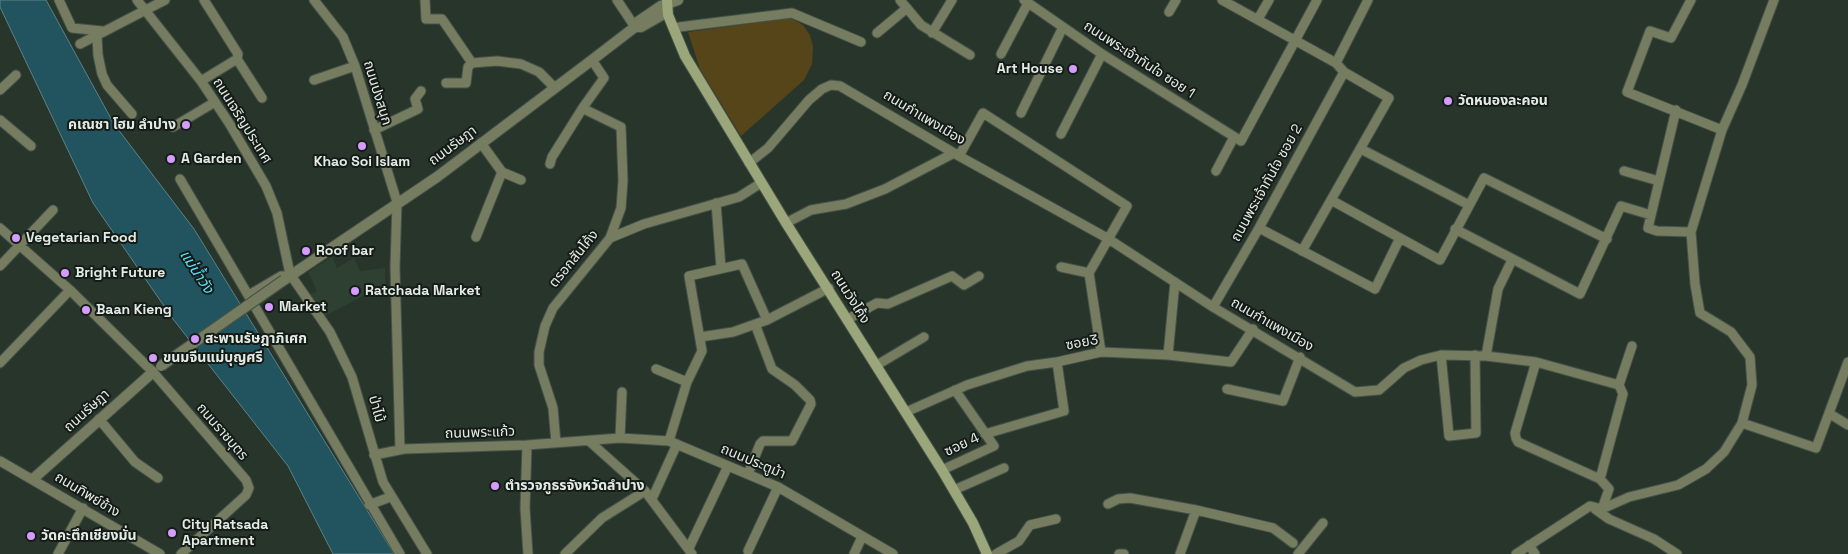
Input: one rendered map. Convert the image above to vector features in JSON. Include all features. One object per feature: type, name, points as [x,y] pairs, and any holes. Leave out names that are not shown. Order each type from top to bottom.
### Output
[{"type":"main road","name":"ถนนวังโค้ง","points":[[668,1],[675,13],[685,56]]},
{"type":"main road","name":"ถนนวังโค้ง","points":[[668,1],[668,16],[685,56],[786,223],[829,288],[942,470],[973,523],[985,552]]},
{"type":"street","points":[[59,0],[72,28],[100,33]]},
{"type":"street","name":"ถนนเจริญประเทศ","points":[[137,0],[201,81],[266,186],[273,202],[287,278]]},
{"type":"street","points":[[80,44],[165,0]]},
{"type":"street","points":[[204,0],[238,54],[237,59],[262,98]]},
{"type":"street","name":"ถนนปงสนุก","points":[[314,0],[334,23],[343,37],[355,66],[397,202],[395,267],[400,450]]},
{"type":"street","points":[[425,0],[426,18],[442,19],[472,63]]},
{"type":"street","points":[[609,0],[618,2],[635,27]]},
{"type":"street","name":"ถนนรัษฎา","points":[[33,478],[157,369],[437,176],[592,60],[635,27],[639,21],[668,1],[678,0]]},
{"type":"street","points":[[900,0],[921,25],[970,55]]},
{"type":"street","points":[[932,33],[952,0]]},
{"type":"street","points":[[1169,12],[1176,0]]},
{"type":"street","points":[[1222,0],[1258,19],[1294,42],[1336,63],[1344,72],[1389,98],[1302,250]]},
{"type":"street","points":[[1258,19],[1269,0]]},
{"type":"street","points":[[1216,171],[1238,139],[1317,0]]},
{"type":"street","points":[[1336,63],[1368,0]]},
{"type":"street","points":[[1691,0],[1671,38],[1650,31],[1628,92],[1722,130]]},
{"type":"street","points":[[1516,554],[1590,506],[1602,509],[1629,496],[1678,485],[1692,479],[1724,452],[1742,422],[1752,385],[1750,357],[1731,332],[1700,313],[1695,284],[1691,232],[1722,130],[1742,85],[1774,0]]},
{"type":"street","points":[[1001,54],[1026,1]]},
{"type":"street","name":"ถนนพระเจ้าทันใจ ซอย 1","points":[[1026,1],[1102,54],[1238,139]]},
{"type":"street","points":[[877,34],[907,8]]},
{"type":"street","points":[[678,27],[792,13],[862,42]]},
{"type":"street","points":[[1021,113],[1062,27]]},
{"type":"street","points":[[100,33],[98,55],[102,74],[107,85],[132,114]]},
{"type":"street","points":[[1061,134],[1102,54]]},
{"type":"street","points":[[201,81],[237,59]]},
{"type":"street","points":[[550,164],[552,157],[584,106],[604,78],[592,60]]},
{"type":"street","points":[[446,83],[466,83],[468,67],[472,63],[497,61],[521,64],[539,72],[555,88]]},
{"type":"street","points":[[314,80],[355,66]]},
{"type":"street","name":"ถนนพระเจ้าทันใจ ซอย 2","points":[[1213,307],[1259,228],[1344,72]]},
{"type":"street","points":[[0,90],[16,75]]},
{"type":"street","name":"ถนนกำแพงเมือง","points":[[749,163],[768,148],[809,100],[822,88],[831,85],[840,86],[873,103],[956,154],[1108,238],[1213,307],[1300,357],[1355,392],[1378,390],[1404,368],[1421,360],[1441,355],[1475,355],[1536,362],[1620,385]]},
{"type":"street","points":[[374,130],[418,109],[415,98],[421,91]]},
{"type":"street","points":[[173,127],[215,102]]},
{"type":"street","name":"ตรอกสันโค้ง","points":[[556,443],[553,408],[539,365],[539,352],[545,326],[553,308],[610,238],[621,208],[623,181],[621,127],[586,110],[584,106]]},
{"type":"street","points":[[1676,110],[1648,228],[1657,231],[1691,232]]},
{"type":"street","points":[[786,223],[811,210],[846,204],[885,189],[956,154],[983,113],[1127,206],[1089,273],[1101,352]]},
{"type":"street","points":[[0,120],[31,146]]},
{"type":"street","points":[[480,143],[502,172],[521,180]]},
{"type":"street","points":[[1360,150],[1469,206]]},
{"type":"street","points":[[1624,171],[1659,181]]},
{"type":"street","points":[[476,237],[502,172]]},
{"type":"street","points":[[1331,200],[1399,240],[1440,260],[1484,178],[1607,239]]},
{"type":"street","points":[[180,179],[249,295],[369,505],[400,554]]},
{"type":"street","points":[[610,238],[644,224],[739,197],[762,183]]},
{"type":"street","points":[[716,203],[721,268]]},
{"type":"street","points":[[1455,229],[1580,294],[1621,206],[1651,215]]},
{"type":"street","points":[[0,266],[53,210]]},
{"type":"street","name":"ถนนราชบุตร","points":[[0,228],[157,369],[173,396],[246,480],[249,488],[246,495],[181,554]]},
{"type":"street","points":[[1259,228],[1375,289],[1399,240]]},
{"type":"street","points":[[1486,356],[1498,289],[1512,260]]},
{"type":"street","points":[[652,498],[673,442],[687,382],[702,351],[689,276],[742,264],[767,320]]},
{"type":"street","points":[[1061,266],[1089,273]]},
{"type":"street","points":[[249,295],[281,276],[287,278]]},
{"type":"street","points":[[848,319],[877,303],[888,304],[952,276],[964,285],[979,276]]},
{"type":"street","name":"ป่าไม้","points":[[287,278],[330,332],[352,377],[374,456],[390,497],[423,553]]},
{"type":"street","points":[[1168,355],[1175,282]]},
{"type":"street","points":[[700,337],[732,332],[767,320],[829,288]]},
{"type":"street","points":[[0,363],[70,290]]},
{"type":"street","points":[[748,474],[760,444],[763,441],[792,441],[811,404],[810,400],[795,385],[772,369],[755,324]]},
{"type":"street","name":"ซอย3","points":[[906,412],[955,390],[1026,366],[1057,362],[1101,352],[1168,355],[1231,362],[1252,329]]},
{"type":"street","points":[[877,365],[924,337]]},
{"type":"street","points":[[1600,479],[1623,394],[1620,385],[1632,346]]},
{"type":"street","points":[[1441,355],[1448,436],[1476,433],[1475,355]]},
{"type":"street","points":[[1227,389],[1283,401],[1300,357]]},
{"type":"street","points":[[955,390],[985,434],[1064,411],[1057,362]]},
{"type":"street","points":[[1536,362],[1515,433],[1518,442],[1600,479],[1609,489],[1602,509]]},
{"type":"street","points":[[1742,422],[1816,448],[1848,362]]},
{"type":"street","points":[[656,369],[687,382]]},
{"type":"street","points":[[620,438],[622,392]]},
{"type":"street","points":[[1830,414],[1848,424]]},
{"type":"street","points":[[99,419],[135,462],[158,478]]},
{"type":"street","name":"ซอย 4","points":[[942,470],[994,446],[985,434]]},
{"type":"street","name":"ถนนประตูม้า","points":[[589,441],[620,438],[673,442],[778,487],[893,554]]},
{"type":"street","points":[[589,441],[646,491],[691,551]]},
{"type":"street","name":"ถนนพระแก้ว","points":[[374,456],[400,450],[589,441]]},
{"type":"street","points":[[527,445],[525,508],[528,554]]},
{"type":"street","name":"ถนนทิพย์ช้าง","points":[[0,461],[33,478],[160,554]]},
{"type":"street","points":[[691,551],[728,466]]},
{"type":"street","points":[[954,490],[1004,468]]},
{"type":"street","points":[[748,551],[778,487]]},
{"type":"street","points":[[566,554],[602,518],[646,491]]},
{"type":"street","points":[[369,505],[390,497]]},
{"type":"street","points":[[1108,504],[1118,499],[1130,498],[1196,510],[1273,528],[1293,543]]},
{"type":"street","points":[[1590,506],[1609,519],[1654,539],[1677,553]]},
{"type":"street","points":[[58,554],[83,508]]},
{"type":"street","points":[[1180,554],[1196,510]]},
{"type":"street","points":[[996,554],[1019,541],[1030,526],[1056,519]]},
{"type":"street","points":[[1298,554],[1323,523]]},
{"type":"street","points":[[854,554],[862,537]]},
{"type":"street","points":[[1530,545],[1535,554]]},
{"type":"street","points":[[1119,554],[1124,554]]},
{"type":"shaded area","points":[[791,18],[803,25],[810,35],[813,47],[812,64],[804,80],[741,136],[700,69],[688,32]]},
{"type":"shaded area","points":[[332,257],[337,268],[354,258],[360,271],[385,268],[385,296],[365,295],[323,317],[308,295],[317,291],[308,272]]},
{"type":"water","name":"แม่น้ำวัง","points":[[0,0],[46,0],[114,124],[194,229],[394,554],[333,554],[288,466],[173,319],[93,203],[0,7]]},
{"type":"place","name":"Art House","points":[[1073,69]]},
{"type":"place","name":"วัดหนองละคอน","points":[[1448,101]]},
{"type":"place","name":"คเณชา โฮม ลำปาง","points":[[186,125]]},
{"type":"place","name":"Khao Soi Islam","points":[[362,146]]},
{"type":"place","name":"A Garden","points":[[171,159]]},
{"type":"place","name":"Vegetarian Food","points":[[16,238]]},
{"type":"place","name":"Roof bar","points":[[306,251]]},
{"type":"place","name":"Bright Future","points":[[65,273]]},
{"type":"place","name":"Ratchada Market","points":[[355,291]]},
{"type":"place","name":"Market","points":[[269,307]]},
{"type":"place","name":"Baan Kieng","points":[[86,310]]},
{"type":"place","name":"สะพานรัษฎาภิเศก","points":[[195,339]]},
{"type":"place","name":"ขนมจีนแม่บุญศรี","points":[[153,358]]},
{"type":"place","name":"ตำรวจภูธรจังหวัดลำปาง","points":[[495,486]]},
{"type":"place","name":"City Ratsada Apartment","points":[[172,533]]},
{"type":"place","name":"วัดคะตึกเชียงมั่น","points":[[31,536]]}]
